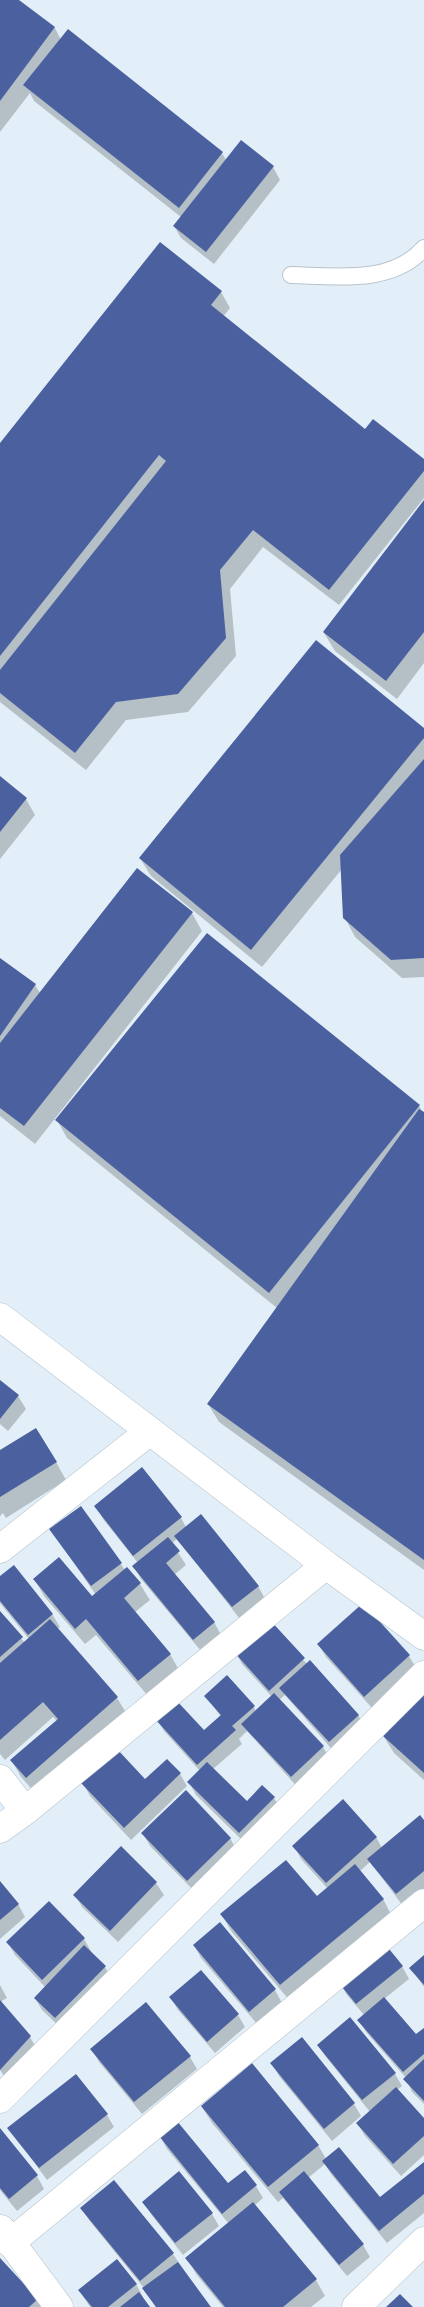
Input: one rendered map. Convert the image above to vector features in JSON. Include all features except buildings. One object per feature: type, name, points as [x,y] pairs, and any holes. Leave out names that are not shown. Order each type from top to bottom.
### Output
[{"type":"street","points":[[0,1317],[424,1636]]},
{"type":"street","points":[[0,1549],[150,1431]]},
{"type":"street","points":[[0,1829],[25,1811],[326,1564]]},
{"type":"street","points":[[0,2099],[424,1675]]},
{"type":"street","points":[[0,1779],[25,1811]]},
{"type":"street","points":[[60,2307],[5,2236],[424,1903]]},
{"type":"street","points":[[356,2307],[424,2241]]},
{"type":"lane","points":[[291,275],[382,274],[414,260],[424,248]]}]
